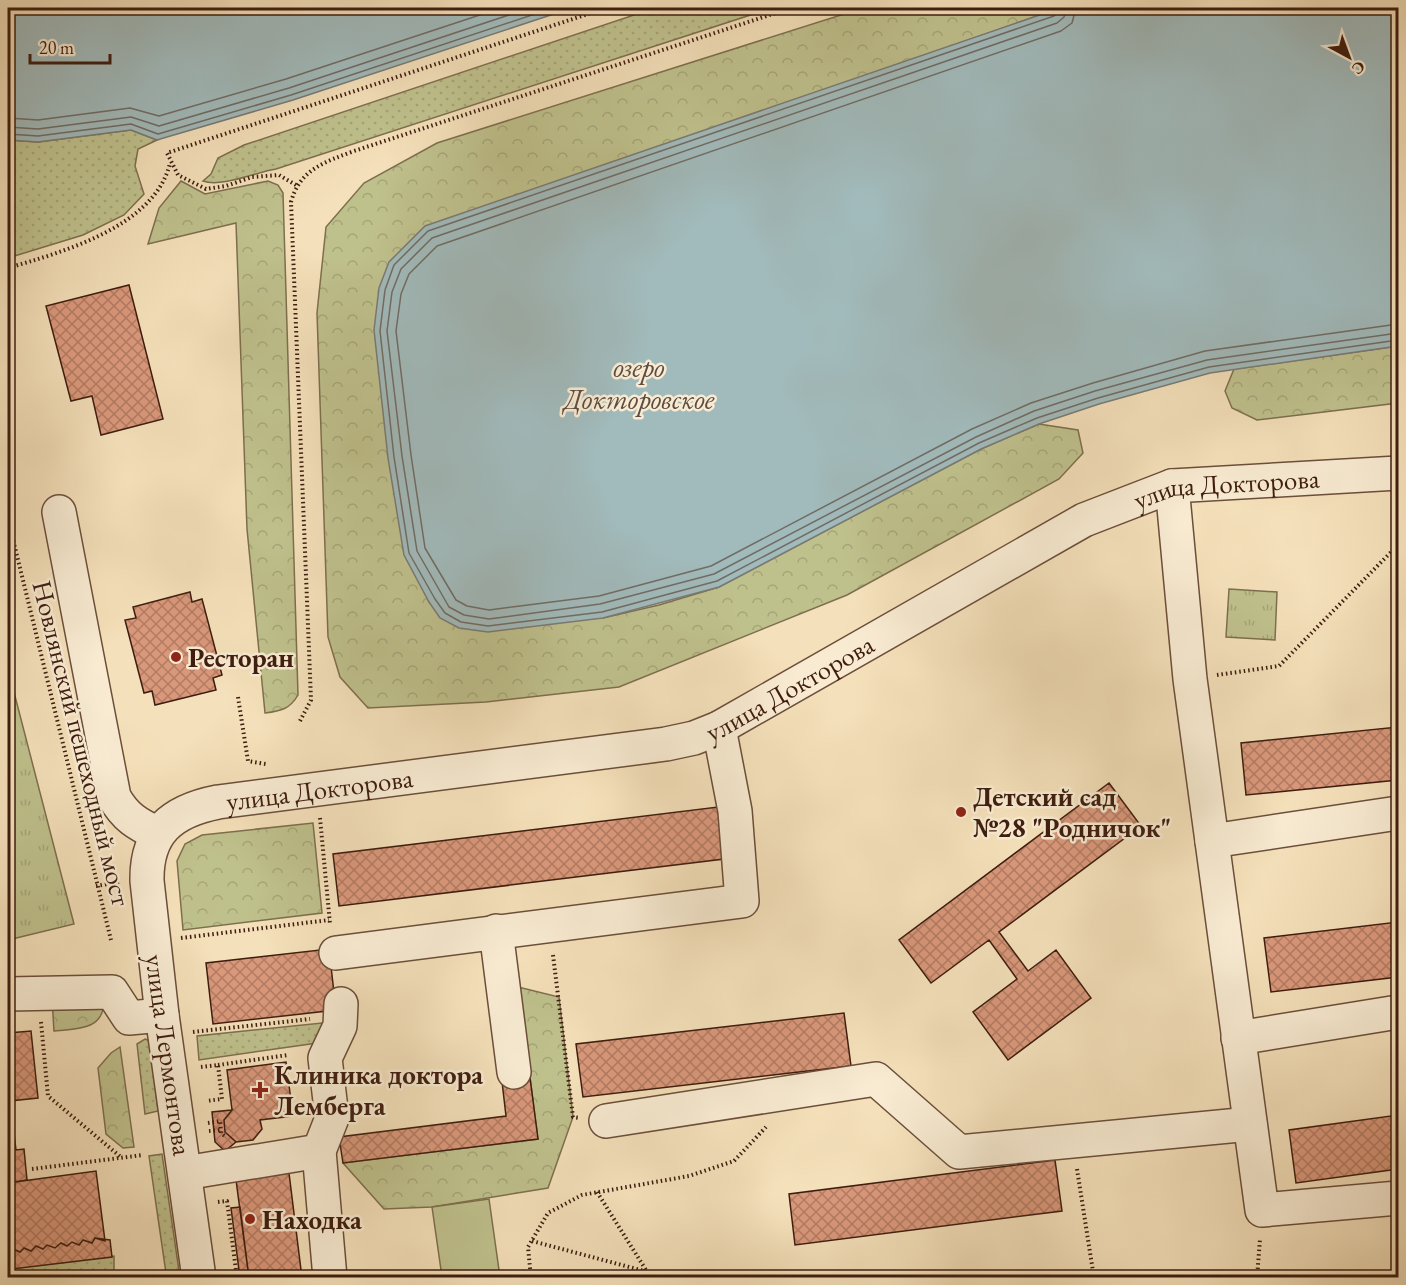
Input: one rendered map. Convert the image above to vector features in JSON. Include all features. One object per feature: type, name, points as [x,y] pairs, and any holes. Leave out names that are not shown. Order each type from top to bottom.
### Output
[{"type":"street","name":"улица Докторова","points":[[158,834],[178,814],[195,806],[666,744],[694,738],[719,728],[1084,520],[1172,486],[1398,473]]},
{"type":"street","points":[[1172,486],[1190,679],[1262,1210],[1398,1198]]},
{"type":"street","points":[[59,512],[114,797],[123,813],[135,823],[158,834]]},
{"type":"street","points":[[336,953],[742,901],[735,811],[719,728]]},
{"type":"street","points":[[1212,841],[1398,813]]},
{"type":"street","name":"улица Лермонтова","points":[[158,834],[146,864],[162,1015],[199,1278]]},
{"type":"street","points":[[496,931],[514,1072]]},
{"type":"street","points":[[8,994],[112,992],[129,1018],[162,1015]]},
{"type":"street","points":[[330,1278],[319,1151],[332,1118],[325,1058],[340,1026],[341,1009]]},
{"type":"street","points":[[1238,1038],[1398,1012]]},
{"type":"street","points":[[606,1121],[876,1079],[959,1152],[1250,1124]]},
{"type":"street","points":[[186,1173],[319,1151]]},
{"type":"path","points":[[296,185],[279,175],[252,177],[226,186],[206,189],[178,175],[170,164],[167,153],[606,8]]},
{"type":"path","points":[[300,721],[311,700],[291,202],[296,185],[309,172],[354,151],[791,8]]},
{"type":"path","points":[[8,268],[81,246],[119,227],[156,193],[166,180],[170,164]]},
{"type":"path","name":"Новлянский пешеходный мост","points":[[8,519],[111,940]]},
{"type":"path","points":[[1190,679],[1279,666],[1398,544]]},
{"type":"path","points":[[238,698],[248,761],[267,764]]},
{"type":"path","points":[[312,791],[314,818],[320,818],[329,920],[336,953]]},
{"type":"path","points":[[96,886],[123,881]]},
{"type":"path","points":[[178,938],[329,920]]},
{"type":"path","points":[[550,924],[573,1117],[606,1121]]},
{"type":"path","points":[[202,1031],[341,1009]]},
{"type":"path","points":[[40,1022],[48,1096],[122,1158]]},
{"type":"path","points":[[201,1067],[288,1055]]},
{"type":"path","points":[[206,1101],[222,1099],[218,1065]]},
{"type":"path","points":[[208,1123],[220,1121],[221,1130],[231,1142]]},
{"type":"path","points":[[531,1278],[528,1248],[548,1213],[582,1195],[690,1176],[734,1161],[766,1126]]},
{"type":"path","points":[[209,1131],[221,1130]]},
{"type":"path","points":[[1072,1141],[1094,1278]]},
{"type":"path","points":[[32,1169],[143,1155]]},
{"type":"path","points":[[597,1192],[651,1278]]},
{"type":"path","points":[[218,1202],[227,1201],[237,1278]]},
{"type":"path","points":[[532,1241],[648,1272]]},
{"type":"green space","points":[[655,8],[772,8],[276,169],[229,181],[210,183],[203,181],[211,174],[218,158],[244,145]]},
{"type":"green space","points":[[863,8],[1060,8],[895,66],[422,585],[429,602],[603,618],[659,605],[719,587],[981,449],[1039,424],[1078,430],[1083,453],[1059,479],[847,595],[619,687],[486,702],[368,708],[340,677],[328,637],[317,313],[326,227],[364,183],[437,143]]},
{"type":"green space","points":[[131,130],[157,140],[138,149],[135,166],[144,194],[124,215],[83,235],[8,258],[8,140],[38,142]]},
{"type":"green space","points":[[181,181],[205,194],[268,181],[278,185],[283,193],[298,695],[288,706],[265,713],[247,529],[236,223],[148,244],[159,208]]},
{"type":"green space","points":[[1398,346],[1398,403],[1257,420],[1232,408],[1225,391],[1234,369]]},
{"type":"green space","points":[[1229,589],[1277,592],[1275,640],[1226,637]]},
{"type":"green space","points":[[8,669],[74,924],[8,940]]},
{"type":"green space","points":[[313,823],[322,913],[183,930],[177,861],[185,844],[202,835]]},
{"type":"green space","points":[[514,986],[559,997],[573,1117],[548,1188],[432,1207],[384,1209],[343,1163],[538,1139],[529,1070]]},
{"type":"green space","points":[[52,999],[104,1001],[103,1011],[94,1023],[88,1026],[54,1031]]},
{"type":"green space","points":[[322,1023],[324,1042],[199,1060],[197,1036]]},
{"type":"green space","points":[[145,1039],[150,1041],[158,1111],[145,1114],[137,1044]]},
{"type":"green space","points":[[120,1047],[134,1147],[123,1148],[106,1134],[98,1068],[111,1053]]},
{"type":"green space","points":[[162,1154],[179,1271],[166,1273],[149,1156]]},
{"type":"green space","points":[[489,1199],[500,1277],[442,1277],[432,1207]]},
{"type":"green space","points":[[114,1256],[114,1270],[107,1277],[12,1277],[10,1269]]},
{"type":"water","points":[[8,8],[572,8],[293,100],[157,140],[131,130],[38,142],[8,140]]},
{"type":"water","name":"озеро Докторовское","points":[[1060,8],[1398,8],[1398,346],[1210,373],[1099,404],[1039,424],[981,449],[719,587],[603,618],[488,632],[459,628],[440,618],[404,555],[388,458],[374,330],[379,288],[389,262],[425,226]]},
{"type":"building","points":[[129,285],[163,419],[101,435],[92,396],[71,401],[46,306]]},
{"type":"building","name":"Ресторан","points":[[190,592],[192,602],[202,599],[222,675],[213,678],[216,690],[155,705],[152,691],[144,693],[125,620],[136,618],[133,607]]},
{"type":"building","points":[[1398,727],[1398,780],[1246,795],[1241,743]]},
{"type":"building","points":[[1109,783],[1141,826],[999,932],[1028,971],[1056,950],[1091,998],[1008,1060],[973,1012],[1017,979],[989,940],[931,983],[899,940]]},
{"type":"building","points":[[718,807],[724,859],[339,906],[333,854]]},
{"type":"building","points":[[1398,922],[1398,977],[1271,992],[1264,938]]},
{"type":"building","points":[[329,949],[336,1010],[213,1024],[206,963]]},
{"type":"building","points":[[844,1013],[851,1066],[583,1097],[576,1044]]},
{"type":"building","points":[[31,1031],[38,1098],[10,1101],[16,1150],[24,1149],[27,1180],[8,1183],[8,1033]]},
{"type":"building","name":"Клиника доктора Лемберга","points":[[286,1062],[293,1116],[260,1120],[262,1129],[253,1140],[236,1142],[225,1132],[224,1120],[232,1110],[227,1070]]},
{"type":"building","points":[[529,1070],[538,1139],[343,1163],[339,1137],[506,1116],[501,1073]]},
{"type":"building","points":[[232,1110],[224,1120],[225,1132],[236,1142],[225,1151],[215,1142],[212,1112]]},
{"type":"building","points":[[1398,1115],[1398,1169],[1296,1183],[1289,1130]]},
{"type":"building","points":[[1055,1160],[1062,1211],[795,1245],[789,1194]]},
{"type":"building","points":[[96,1171],[105,1241],[95,1238],[92,1243],[83,1240],[79,1245],[72,1242],[67,1246],[61,1243],[55,1248],[47,1245],[43,1249],[36,1246],[31,1251],[24,1248],[20,1252],[8,1247],[8,1183]]},
{"type":"building","points":[[289,1173],[302,1278],[249,1278],[236,1180]]},
{"type":"building","points":[[240,1207],[249,1278],[240,1278],[231,1208]]},
{"type":"building","points":[[95,1238],[110,1240],[112,1257],[12,1269],[9,1247],[20,1252],[24,1248],[31,1251],[36,1246],[43,1249],[47,1245],[55,1248],[61,1243],[67,1246],[72,1242],[79,1245],[83,1240],[92,1243]]},
{"type":"place","name":"Ресторан","points":[[176,657]]},
{"type":"place","name":"Детский сад №28 \"Родничок\"","points":[[961,812]]},
{"type":"place","name":"Клиника доктора Лемберга","points":[[260,1090]]},
{"type":"place","name":"Находка","points":[[250,1219]]}]
